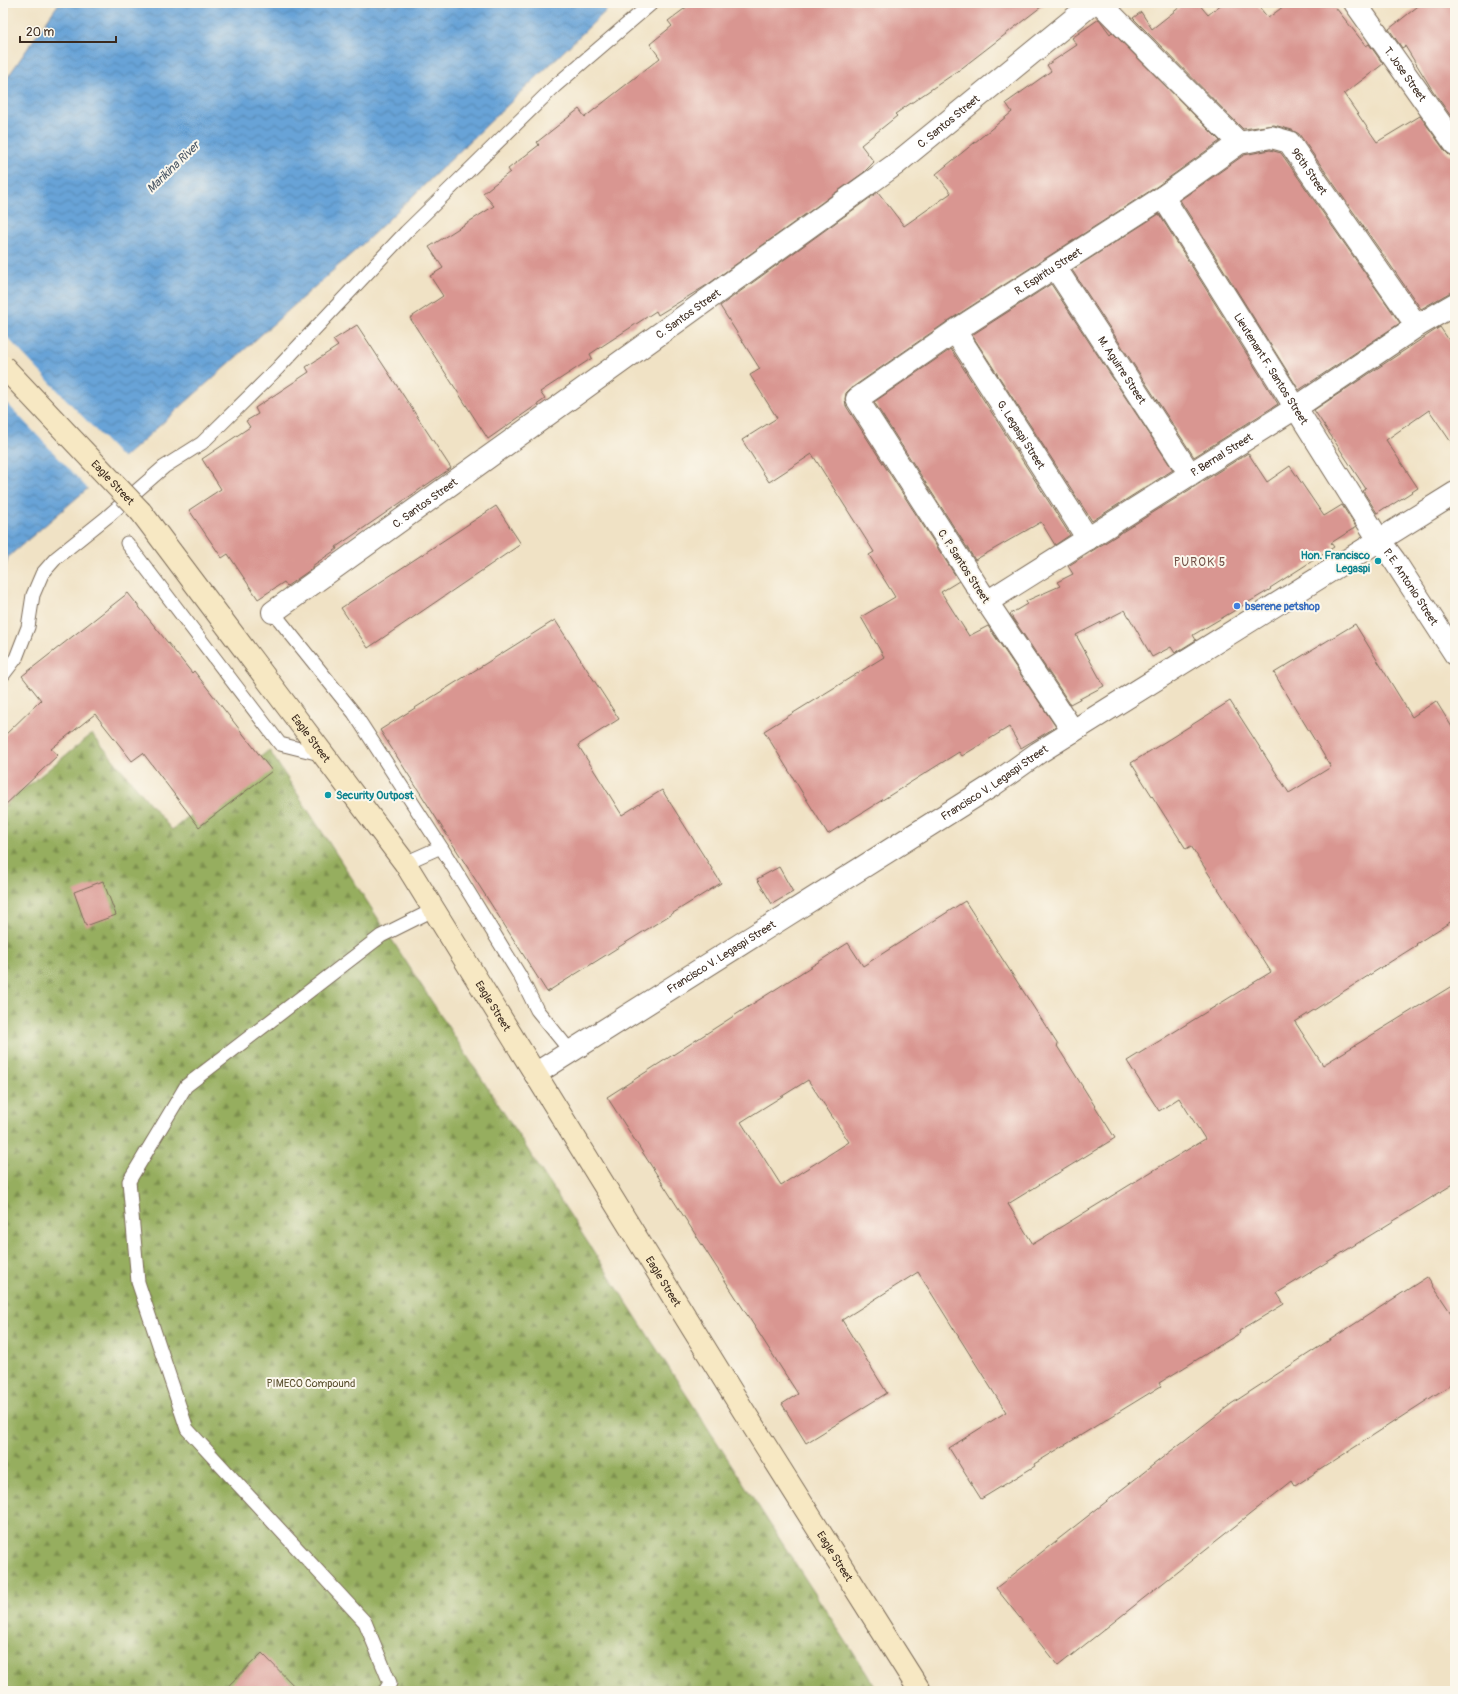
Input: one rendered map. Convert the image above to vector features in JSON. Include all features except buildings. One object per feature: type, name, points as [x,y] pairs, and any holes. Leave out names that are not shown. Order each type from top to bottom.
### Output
[{"type":"main road","name":"Eagle Street","points":[[3,366],[141,512],[405,863],[739,1404],[920,1691]]},
{"type":"street","name":"C. Santos Street","points":[[273,612],[890,169],[1093,3]]},
{"type":"street","points":[[1100,3],[1239,143]]},
{"type":"street","name":"T. Jose Street","points":[[1356,3],[1455,144]]},
{"type":"street","name":"96th Street","points":[[1239,143],[1271,137],[1289,142],[1418,326]]},
{"type":"street","name":"R. Espiritu Street","points":[[857,399],[955,331],[1163,197],[1239,143]]},
{"type":"street","name":"Lieutenant F. Santos Street","points":[[1163,197],[1379,540]]},
{"type":"street","name":"M. Aguirre Street","points":[[1055,267],[1190,474]]},
{"type":"street","name":"P. Bernal Street","points":[[987,602],[1297,408],[1418,326],[1455,304]]},
{"type":"street","name":"G. Legaspi Street","points":[[955,331],[1088,539]]},
{"type":"street","name":"C. P. Santos Street","points":[[857,399],[987,602],[1073,731]]},
{"type":"street","name":"Francisco V. Legaspi Street","points":[[535,1074],[986,789],[1038,753],[1455,493]]},
{"type":"street","name":"P. E. Antonio Street","points":[[1379,540],[1394,560],[1455,654]]},
{"type":"lane","points":[[3,675],[16,658],[28,627],[33,596],[42,574],[56,558],[107,517],[164,467],[202,444],[278,368],[411,226],[555,86],[652,3]]},
{"type":"lane","points":[[127,542],[280,744],[325,756]]},
{"type":"lane","points":[[273,612],[354,713],[441,847],[520,976],[537,1010],[571,1052]]},
{"type":"lane","points":[[405,863],[441,847]]},
{"type":"lane","points":[[386,1691],[390,1683],[364,1622],[187,1429],[138,1282],[129,1181],[186,1086],[381,936],[434,909]]},
{"type":"green space","name":"PIMECO Compound","points":[[92,734],[172,830],[269,750],[878,1691],[3,1691],[3,806]]},
{"type":"water","name":"Marikina River","points":[[59,3],[614,3],[367,240],[129,453],[8,557],[3,577],[3,84]]},
{"type":"pier","points":[[3,333],[124,460],[89,490],[3,399]]},
{"type":"place","name":"Hon. Francisco Legaspi","points":[[1378,561]]},
{"type":"place","name":"bserene petshop","points":[[1237,606]]},
{"type":"place","name":"Security Outpost","points":[[328,795]]},
{"type":"district","name":"PUROK 5","points":[[1200,562]]}]
